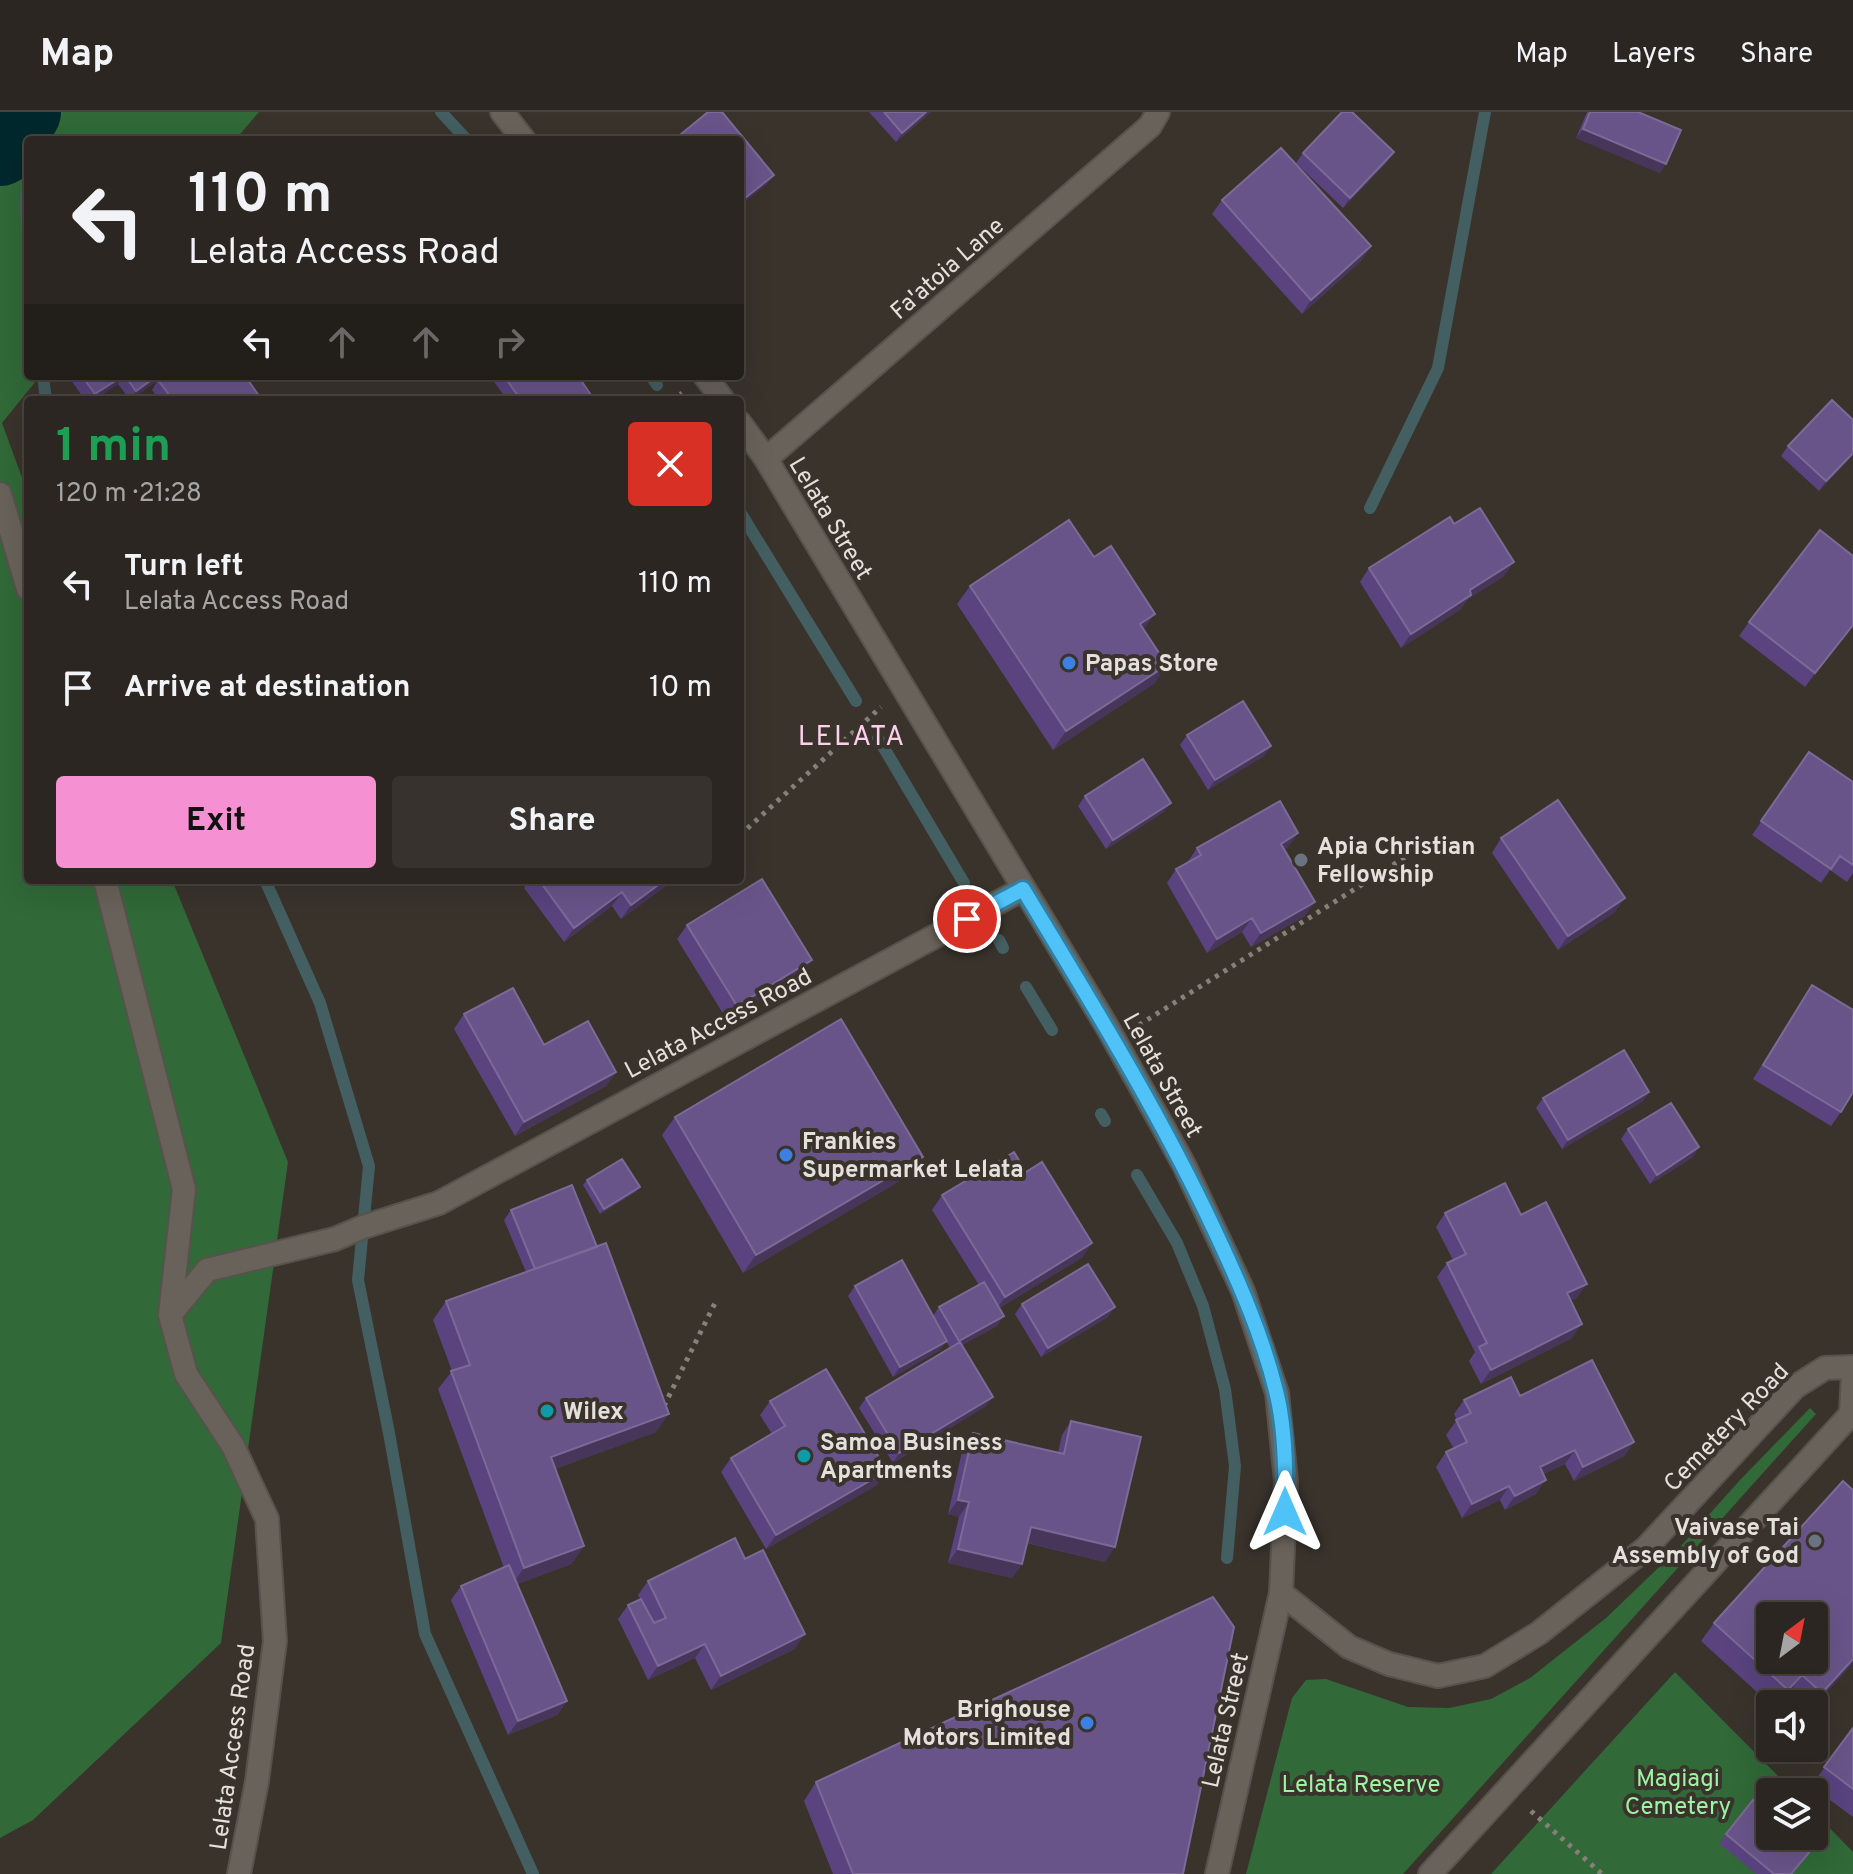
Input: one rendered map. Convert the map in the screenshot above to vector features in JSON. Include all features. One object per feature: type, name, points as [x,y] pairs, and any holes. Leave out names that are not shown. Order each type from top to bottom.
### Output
[{"type":"street","points":[[502,112],[521,136]]},
{"type":"street","name":"Fa'atoia Lane","points":[[766,459],[1150,126],[1158,112]]},
{"type":"street","name":"Lelata Street","points":[[744,429],[766,459],[1114,1040],[1184,1165],[1236,1277],[1277,1393],[1286,1481],[1281,1593],[1217,1874]]},
{"type":"street","points":[[0,494],[24,575]]},
{"type":"street","name":"Lelata Access Road","points":[[106,884],[184,1189],[170,1315],[186,1374],[233,1446],[267,1519],[275,1641],[257,1781],[239,1874]]},
{"type":"street","name":"Lelata Access Road","points":[[170,1315],[207,1270],[335,1239],[439,1203],[1023,889]]},
{"type":"street","name":"Cemetery Road","points":[[1281,1593],[1349,1647],[1389,1664],[1438,1676],[1485,1666],[1539,1633],[1646,1548],[1795,1387],[1825,1368],[1853,1370]]},
{"type":"street","points":[[1430,1874],[1851,1414],[1853,1370]]},
{"type":"path","points":[[744,831],[903,688]]},
{"type":"path","points":[[1114,1040],[1420,848]]},
{"type":"path","points":[[664,1406],[715,1303]]},
{"type":"path","points":[[1508,1790],[1602,1874]]},
{"type":"green space","points":[[0,112],[259,112],[238,136],[24,136],[24,380],[37,380],[2,423],[24,483],[24,884],[174,884],[288,1162],[221,1643],[33,1820],[0,1838]]},
{"type":"green space","name":"Lelata Reserve","points":[[1810,1408],[1816,1414],[1403,1874],[1246,1874],[1292,1698],[1306,1680],[1326,1679],[1408,1707],[1449,1708],[1491,1699],[1530,1678],[1606,1618],[1680,1547]]},
{"type":"green space","name":"Magiagi Cemetery","points":[[1675,1672],[1756,1754],[1756,1762],[1764,1762],[1780,1778],[1756,1778],[1756,1850],[1828,1850],[1828,1826],[1853,1852],[1853,1874],[1491,1874]]},
{"type":"building","points":[[708,112],[722,112],[742,136],[679,136]]},
{"type":"building","points":[[884,112],[926,112],[902,133]]},
{"type":"building","points":[[1342,112],[1352,112],[1394,152],[1350,198],[1303,153]]},
{"type":"building","points":[[1590,112],[1638,112],[1681,130],[1666,164],[1583,129]]},
{"type":"building","points":[[744,139],[774,175],[744,199]]},
{"type":"building","points":[[1281,148],[1371,246],[1311,300],[1222,200]]},
{"type":"building","points":[[85,380],[117,380],[95,394]]},
{"type":"building","points":[[128,380],[151,380],[136,391]]},
{"type":"building","points":[[158,380],[248,380],[259,396],[170,396]]},
{"type":"building","points":[[507,380],[581,380],[591,395],[590,396],[518,396]]},
{"type":"building","points":[[1832,400],[1853,420],[1853,453],[1826,481],[1788,446]]},
{"type":"building","points":[[1480,508],[1514,562],[1470,590],[1471,595],[1411,634],[1369,568],[1450,517],[1454,524]]},
{"type":"building","name":"Papas Store","points":[[1069,520],[1094,557],[1111,546],[1155,614],[1140,624],[1167,665],[1066,731],[970,586]]},
{"type":"building","points":[[1820,530],[1853,556],[1853,625],[1815,673],[1749,622]]},
{"type":"building","points":[[1243,701],[1271,746],[1215,780],[1187,735]]},
{"type":"building","points":[[1809,752],[1853,782],[1853,865],[1840,856],[1831,869],[1761,821]]},
{"type":"building","points":[[1143,759],[1171,803],[1113,840],[1085,796]]},
{"type":"building","points":[[1558,800],[1625,898],[1568,936],[1501,838]]},
{"type":"building","points":[[1280,801],[1298,833],[1281,844],[1315,902],[1261,933],[1252,918],[1217,939],[1176,869],[1201,855],[1197,848]]},
{"type":"building","points":[[762,879],[812,960],[737,1006],[687,925]]},
{"type":"building","points":[[542,884],[660,884],[631,905],[622,892],[574,928]]},
{"type":"building","points":[[1812,985],[1853,1010],[1853,1092],[1841,1112],[1763,1065]]},
{"type":"building","points":[[513,988],[544,1045],[588,1021],[616,1072],[524,1122],[464,1014]]},
{"type":"building","name":"Frankies Supermarket Lelata","points":[[841,1019],[923,1157],[756,1255],[675,1117]]},
{"type":"building","points":[[1624,1050],[1649,1092],[1568,1140],[1543,1098]]},
{"type":"building","points":[[1671,1103],[1699,1147],[1657,1175],[1628,1129]]},
{"type":"building","points":[[1014,1152],[1026,1172],[1042,1162],[1092,1243],[1005,1297],[942,1195]]},
{"type":"building","points":[[622,1159],[640,1187],[604,1209],[587,1180]]},
{"type":"building","points":[[1505,1183],[1521,1215],[1546,1202],[1587,1284],[1567,1293],[1582,1324],[1491,1370],[1479,1347],[1487,1343],[1447,1263],[1466,1254],[1445,1213]]},
{"type":"building","points":[[572,1185],[597,1247],[535,1269],[511,1210]]},
{"type":"building","name":"Wilex","points":[[606,1243],[669,1414],[551,1457],[584,1546],[524,1568],[451,1371],[470,1365],[446,1301]]},
{"type":"building","points":[[902,1260],[947,1341],[900,1367],[855,1286]]},
{"type":"building","points":[[1088,1264],[1115,1307],[1048,1348],[1022,1304]]},
{"type":"building","points":[[984,1282],[1004,1316],[959,1341],[939,1307]]},
{"type":"building","points":[[960,1342],[993,1397],[899,1453],[866,1398]]},
{"type":"building","points":[[1592,1360],[1634,1442],[1583,1467],[1575,1450],[1540,1467],[1546,1480],[1515,1496],[1509,1486],[1472,1504],[1446,1452],[1467,1442],[1456,1420],[1471,1413],[1464,1400],[1511,1377],[1520,1396]]},
{"type":"building","name":"Samoa Business Apartments","points":[[826,1369],[887,1471],[776,1535],[731,1458],[785,1426],[770,1401]]},
{"type":"building","points":[[1071,1421],[1141,1437],[1115,1547],[1031,1527],[1022,1564],[958,1549],[969,1502],[958,1500],[973,1433],[1064,1454]]},
{"type":"building","points":[[1843,1481],[1853,1490],[1853,1659],[1825,1690],[1819,1690],[1802,1675],[1788,1690],[1770,1674],[1828,1674],[1828,1602],[1756,1602],[1756,1661],[1714,1623]]},
{"type":"building","points":[[735,1538],[745,1559],[763,1550],[805,1634],[721,1676],[705,1644],[658,1666],[628,1605],[641,1599],[654,1623],[666,1618],[648,1581]]},
{"type":"building","points":[[509,1565],[567,1701],[518,1721],[461,1586]]},
{"type":"building","name":"Brighouse Motors Limited","points":[[1213,1597],[1234,1627],[1183,1874],[853,1874],[816,1782]]},
{"type":"building","points":[[1853,1728],[1853,1789],[1824,1767]]},
{"type":"building","points":[[1753,1800],[1756,1802],[1756,1850],[1811,1850],[1791,1874],[1774,1874],[1726,1834]]},
{"type":"waterway","points":[[0,149],[24,112]]},
{"type":"waterway","points":[[35,136],[38,112]]},
{"type":"waterway","points":[[441,112],[463,136]]},
{"type":"waterway","points":[[1370,508],[1438,368],[1485,112]]},
{"type":"waterway","points":[[44,380],[46,396]]},
{"type":"waterway","points":[[654,380],[657,385]]},
{"type":"waterway","points":[[744,519],[856,701]]},
{"type":"waterway","points":[[878,738],[964,883]]},
{"type":"waterway","points":[[267,884],[320,1003],[369,1166],[358,1280],[425,1634],[533,1874]]},
{"type":"waterway","points":[[999,940],[1003,948]]},
{"type":"waterway","points":[[1026,987],[1052,1030]]},
{"type":"waterway","points":[[1101,1114],[1105,1121]]},
{"type":"waterway","points":[[1137,1175],[1177,1243],[1203,1306],[1225,1389],[1235,1466],[1227,1558]]},
{"type":"place","name":"Papas Store","points":[[1069,663]]},
{"type":"place","name":"Apia Christian Fellowship","points":[[1301,860]]},
{"type":"place","name":"Frankies Supermarket Lelata","points":[[786,1155]]},
{"type":"place","name":"Wilex","points":[[547,1411]]},
{"type":"place","name":"Samoa Business Apartments","points":[[804,1456]]},
{"type":"place","name":"Vaivase Tai Assembly of God","points":[[1815,1541]]},
{"type":"place","name":"Brighouse Motors Limited","points":[[1087,1723]]},
{"type":"district","name":"LELATA","points":[[852,735]]},
{"type":"route","points":[[967,919],[1023,889],[1106,1025],[1184,1165],[1243,1291],[1277,1393],[1286,1481],[1285,1512]]}]
